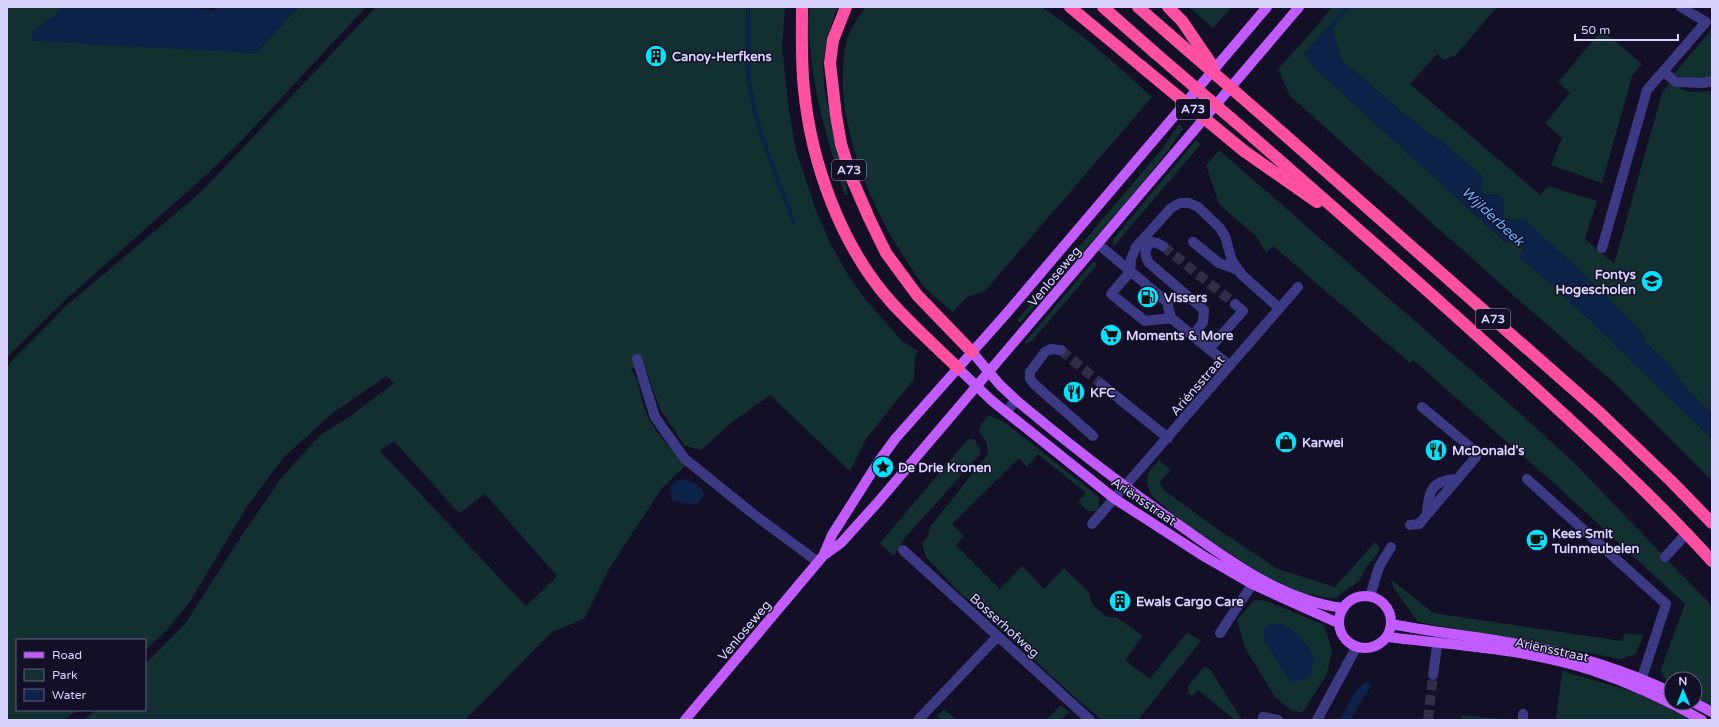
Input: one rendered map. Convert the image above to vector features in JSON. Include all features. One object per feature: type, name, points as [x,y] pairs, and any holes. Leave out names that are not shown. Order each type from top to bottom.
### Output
[{"type":"highway","name":"A73","points":[[802,7],[801,50],[809,127],[818,164],[832,202],[851,243],[867,270],[885,295],[916,328],[958,368]]},
{"type":"highway","name":"A73","points":[[846,7],[833,40],[830,63],[837,123],[841,144],[852,179],[886,253],[918,295],[972,352]]},
{"type":"highway","name":"A73","points":[[1070,7],[1244,151],[1367,237]]},
{"type":"highway","name":"A73","points":[[1103,7],[1477,334],[1586,434],[1687,533],[1712,561]]},
{"type":"highway","name":"A73","points":[[1138,7],[1223,80],[1599,412],[1710,516]]},
{"type":"highway","name":"A73","points":[[1168,7],[1182,22],[1223,80]]},
{"type":"main road","name":"Venloseweg","points":[[820,559],[832,535],[878,461],[895,439],[972,352],[1267,7]]},
{"type":"main road","name":"Venloseweg","points":[[685,720],[820,559],[841,543],[989,372],[1253,59],[1299,7]]},
{"type":"main road","name":"Ariënsstraat","points":[[972,352],[1016,400],[1125,488],[1211,548],[1255,581],[1299,598],[1342,608]]},
{"type":"main road","name":"Ariënsstraat","points":[[958,368],[1006,412],[1115,499],[1205,557],[1338,623]]},
{"type":"main road","points":[[1370,596],[1383,603],[1388,609],[1392,624],[1387,637],[1377,646],[1363,649],[1356,648],[1344,638],[1338,623],[1339,615],[1342,608],[1355,598],[1370,596]]},
{"type":"main road","name":"Ariënsstraat","points":[[1392,624],[1553,651],[1593,661],[1642,678],[1663,688]]},
{"type":"main road","name":"Ariënsstraat","points":[[1387,637],[1502,651],[1548,659],[1591,670],[1638,688],[1702,720]]},
{"type":"main road","points":[[1703,707],[1712,712]]},
{"type":"street","points":[[1602,248],[1647,90],[1706,22],[1681,7]]},
{"type":"street","points":[[1663,71],[1676,82],[1703,83],[1712,81]]},
{"type":"street","points":[[1171,318],[1145,321],[1111,294],[1130,272],[1136,247],[1171,208],[1180,203],[1189,203],[1198,207],[1220,227],[1225,236],[1232,261],[1238,270],[1280,308]]},
{"type":"street","points":[[1163,246],[1151,242],[1146,248],[1145,255],[1149,263],[1204,310],[1203,322],[1193,336]]},
{"type":"street","points":[[1193,242],[1219,263],[1238,270]]},
{"type":"street","points":[[1098,244],[1167,302],[1171,318],[1230,366]]},
{"type":"street","name":"Ariénsstraat","points":[[1092,524],[1125,488],[1298,287]]},
{"type":"street","points":[[1209,350],[1243,311],[1235,304]]},
{"type":"street","points":[[1061,350],[1051,349],[1045,352],[1030,372],[1030,379],[1092,436]]},
{"type":"street","points":[[637,360],[655,417],[685,458],[752,513],[820,559]]},
{"type":"street","points":[[1100,384],[1168,438]]},
{"type":"street","points":[[1006,412],[1016,400]]},
{"type":"street","points":[[1410,525],[1419,524],[1476,457],[1476,454],[1422,407]]},
{"type":"street","points":[[1527,479],[1666,604],[1642,678]]},
{"type":"street","points":[[1665,557],[1687,533]]},
{"type":"street","points":[[1370,596],[1379,566],[1391,547]]},
{"type":"street","name":"Bosserhofweg","points":[[903,550],[1090,720]]},
{"type":"street","points":[[1220,633],[1255,581]]},
{"type":"street","points":[[1433,675],[1439,632]]},
{"type":"street","points":[[918,720],[998,636]]},
{"type":"street","points":[[1317,720],[1356,648]]},
{"type":"street","points":[[1263,717],[1278,720]]},
{"type":"green space","points":[[7,7],[65,7],[33,32],[256,53],[298,7],[366,7],[243,139],[205,176],[63,302],[7,357]]},
{"type":"green space","points":[[376,7],[785,7],[782,47],[789,111],[796,150],[816,210],[830,243],[847,273],[865,299],[902,341],[918,351],[915,356],[914,379],[866,439],[850,471],[770,395],[730,424],[701,450],[685,446],[660,409],[643,361],[631,370],[638,384],[645,410],[653,425],[669,446],[687,464],[662,488],[609,569],[584,619],[552,632],[465,720],[84,720],[94,711],[146,711],[146,663],[185,624],[242,535],[282,477],[320,435],[349,417],[394,383],[387,376],[334,412],[283,458],[246,508],[189,603],[167,630],[146,649],[146,639],[16,639],[16,711],[76,711],[64,720],[7,720],[7,366],[66,306],[201,192]],"holes":[[[394,441],[459,513],[485,494],[557,576],[526,606],[380,451]]]},
{"type":"green space","points":[[809,7],[839,7],[835,13],[827,39],[823,63],[824,87],[848,194],[845,196],[824,126],[814,80],[809,32]]},
{"type":"green space","points":[[866,7],[1041,7],[1084,38],[1152,97],[985,291],[967,297],[953,312],[925,288],[894,240],[867,187],[857,158],[849,129],[844,99],[843,71],[846,44],[849,33]]},
{"type":"green space","points":[[1189,7],[1232,7],[1213,28]]},
{"type":"green space","points":[[1332,7],[1497,7],[1456,55],[1444,60],[1437,54],[1410,84],[1540,195],[1548,186],[1597,201],[1585,239],[1614,264],[1662,93],[1669,83],[1689,92],[1712,91],[1712,414],[1686,389],[1669,365],[1646,343],[1642,332],[1569,260],[1516,220],[1504,219],[1503,198],[1498,194],[1486,195],[1481,191],[1442,141],[1426,132],[1341,60],[1331,24],[1304,54],[1316,69],[1506,243],[1515,241],[1522,246],[1524,252],[1519,257],[1569,300],[1712,439],[1712,481],[1611,380],[1523,304],[1290,96],[1278,69],[1311,33]]},
{"type":"green space","points":[[1712,27],[1712,76],[1698,79],[1683,78],[1674,74],[1710,31]]},
{"type":"green space","points":[[1602,30],[1642,64],[1632,76],[1602,183],[1551,165],[1562,138],[1545,123],[1570,93],[1558,82]]},
{"type":"green space","points":[[1179,124],[1183,129],[1167,152],[1125,204],[1020,323],[1017,320],[1162,149]]},
{"type":"green space","points":[[1196,140],[1201,144],[1113,247],[1113,239]]},
{"type":"green space","points":[[1219,150],[1521,414],[1575,464],[1712,606],[1712,706],[1703,701],[1703,671],[1663,671],[1663,677],[1661,669],[1685,604],[1556,485],[1413,360],[1410,363],[1273,246],[1266,253],[1256,236],[1219,204],[1206,165]]},
{"type":"green space","points":[[1093,262],[1097,263],[1096,266],[1032,341],[1025,344],[1024,343]]},
{"type":"green space","points":[[989,415],[1006,423],[1099,497],[1099,510],[1090,511],[1078,502],[1086,493],[1038,454],[1027,467],[1019,458],[952,524],[964,536],[956,545],[1000,589],[1022,566],[1044,589],[1064,568],[1089,592],[1092,604],[1107,617],[1116,617],[1143,636],[1125,660],[1150,679],[1187,632],[1201,641],[1138,720],[1102,720],[955,588],[926,557],[922,544],[928,536],[930,527],[988,454],[986,442],[979,431],[981,424]]},
{"type":"green space","points":[[968,439],[974,439],[980,448],[980,454],[904,539],[894,556],[880,543]]},
{"type":"green space","points":[[1159,460],[1171,470],[1160,482],[1164,490],[1217,529],[1278,569],[1335,587],[1375,542],[1379,547],[1379,552],[1366,567],[1360,580],[1334,599],[1301,593],[1267,578],[1192,529],[1152,496],[1147,484],[1148,473]]},
{"type":"green space","points":[[1391,579],[1433,613],[1622,641],[1625,633],[1643,635],[1636,654],[1621,659],[1418,622],[1393,587]]},
{"type":"green space","points":[[1254,600],[1267,601],[1324,625],[1332,650],[1327,674],[1303,712],[1292,711],[1275,697],[1245,648],[1237,620]]},
{"type":"green space","points":[[1204,667],[1210,669],[1242,720],[1235,720],[1198,690],[1192,696],[1188,693],[1188,686]]},
{"type":"green space","points":[[1562,671],[1635,692],[1663,706],[1663,711],[1674,711],[1692,720],[1556,720]]},
{"type":"green space","points":[[1061,705],[1069,712],[1061,720],[1046,720]]},
{"type":"green space","points":[[944,709],[957,720],[941,720],[937,716]]},
{"type":"green space","points":[[1462,715],[1500,719],[1500,720],[1461,720]]},
{"type":"water","points":[[65,7],[190,7],[214,11],[218,7],[298,7],[256,53],[31,41],[33,32]]},
{"type":"water","points":[[1331,24],[1341,60],[1426,132],[1442,141],[1483,177],[1481,191],[1486,195],[1498,194],[1503,198],[1504,219],[1524,219],[1569,260],[1642,332],[1646,343],[1669,365],[1686,389],[1712,414],[1712,439],[1569,300],[1519,257],[1524,252],[1522,246],[1515,241],[1506,243],[1316,69],[1304,54]]},
{"type":"water","points":[[683,479],[698,486],[703,492],[701,500],[695,505],[672,501],[670,487],[676,481]]},
{"type":"water","points":[[1271,624],[1282,624],[1299,635],[1310,649],[1314,660],[1311,675],[1297,682],[1289,680],[1264,640],[1263,630]]},
{"type":"water","points":[[1364,682],[1368,682],[1371,686],[1350,720],[1339,720],[1354,694]]},
{"type":"waterway","points":[[748,7],[748,65],[752,99],[765,146],[794,223]]},
{"type":"waterway","name":"Wijlderbeek","points":[[1328,31],[1347,7]]},
{"type":"tunnel","points":[[1163,246],[1235,304]]},
{"type":"tunnel","points":[[1061,350],[1101,384]]},
{"type":"tunnel","points":[[1428,720],[1433,675]]},
{"type":"place","name":"Canoy-Herfkens","points":[[656,56]]},
{"type":"place","name":"Fontys Hogescholen","points":[[1652,281]]},
{"type":"place","name":"Vissers","points":[[1148,297]]},
{"type":"place","name":"Moments & More","points":[[1111,335]]},
{"type":"place","name":"KFC","points":[[1074,392]]},
{"type":"place","name":"Karwei","points":[[1286,442]]},
{"type":"place","name":"McDonald's","points":[[1436,450]]},
{"type":"place","name":"De Drie Kronen","points":[[883,467]]},
{"type":"place","name":"Kees Smit Tuinmeubelen","points":[[1537,540]]},
{"type":"place","name":"Ewals Cargo Care","points":[[1120,601]]}]
